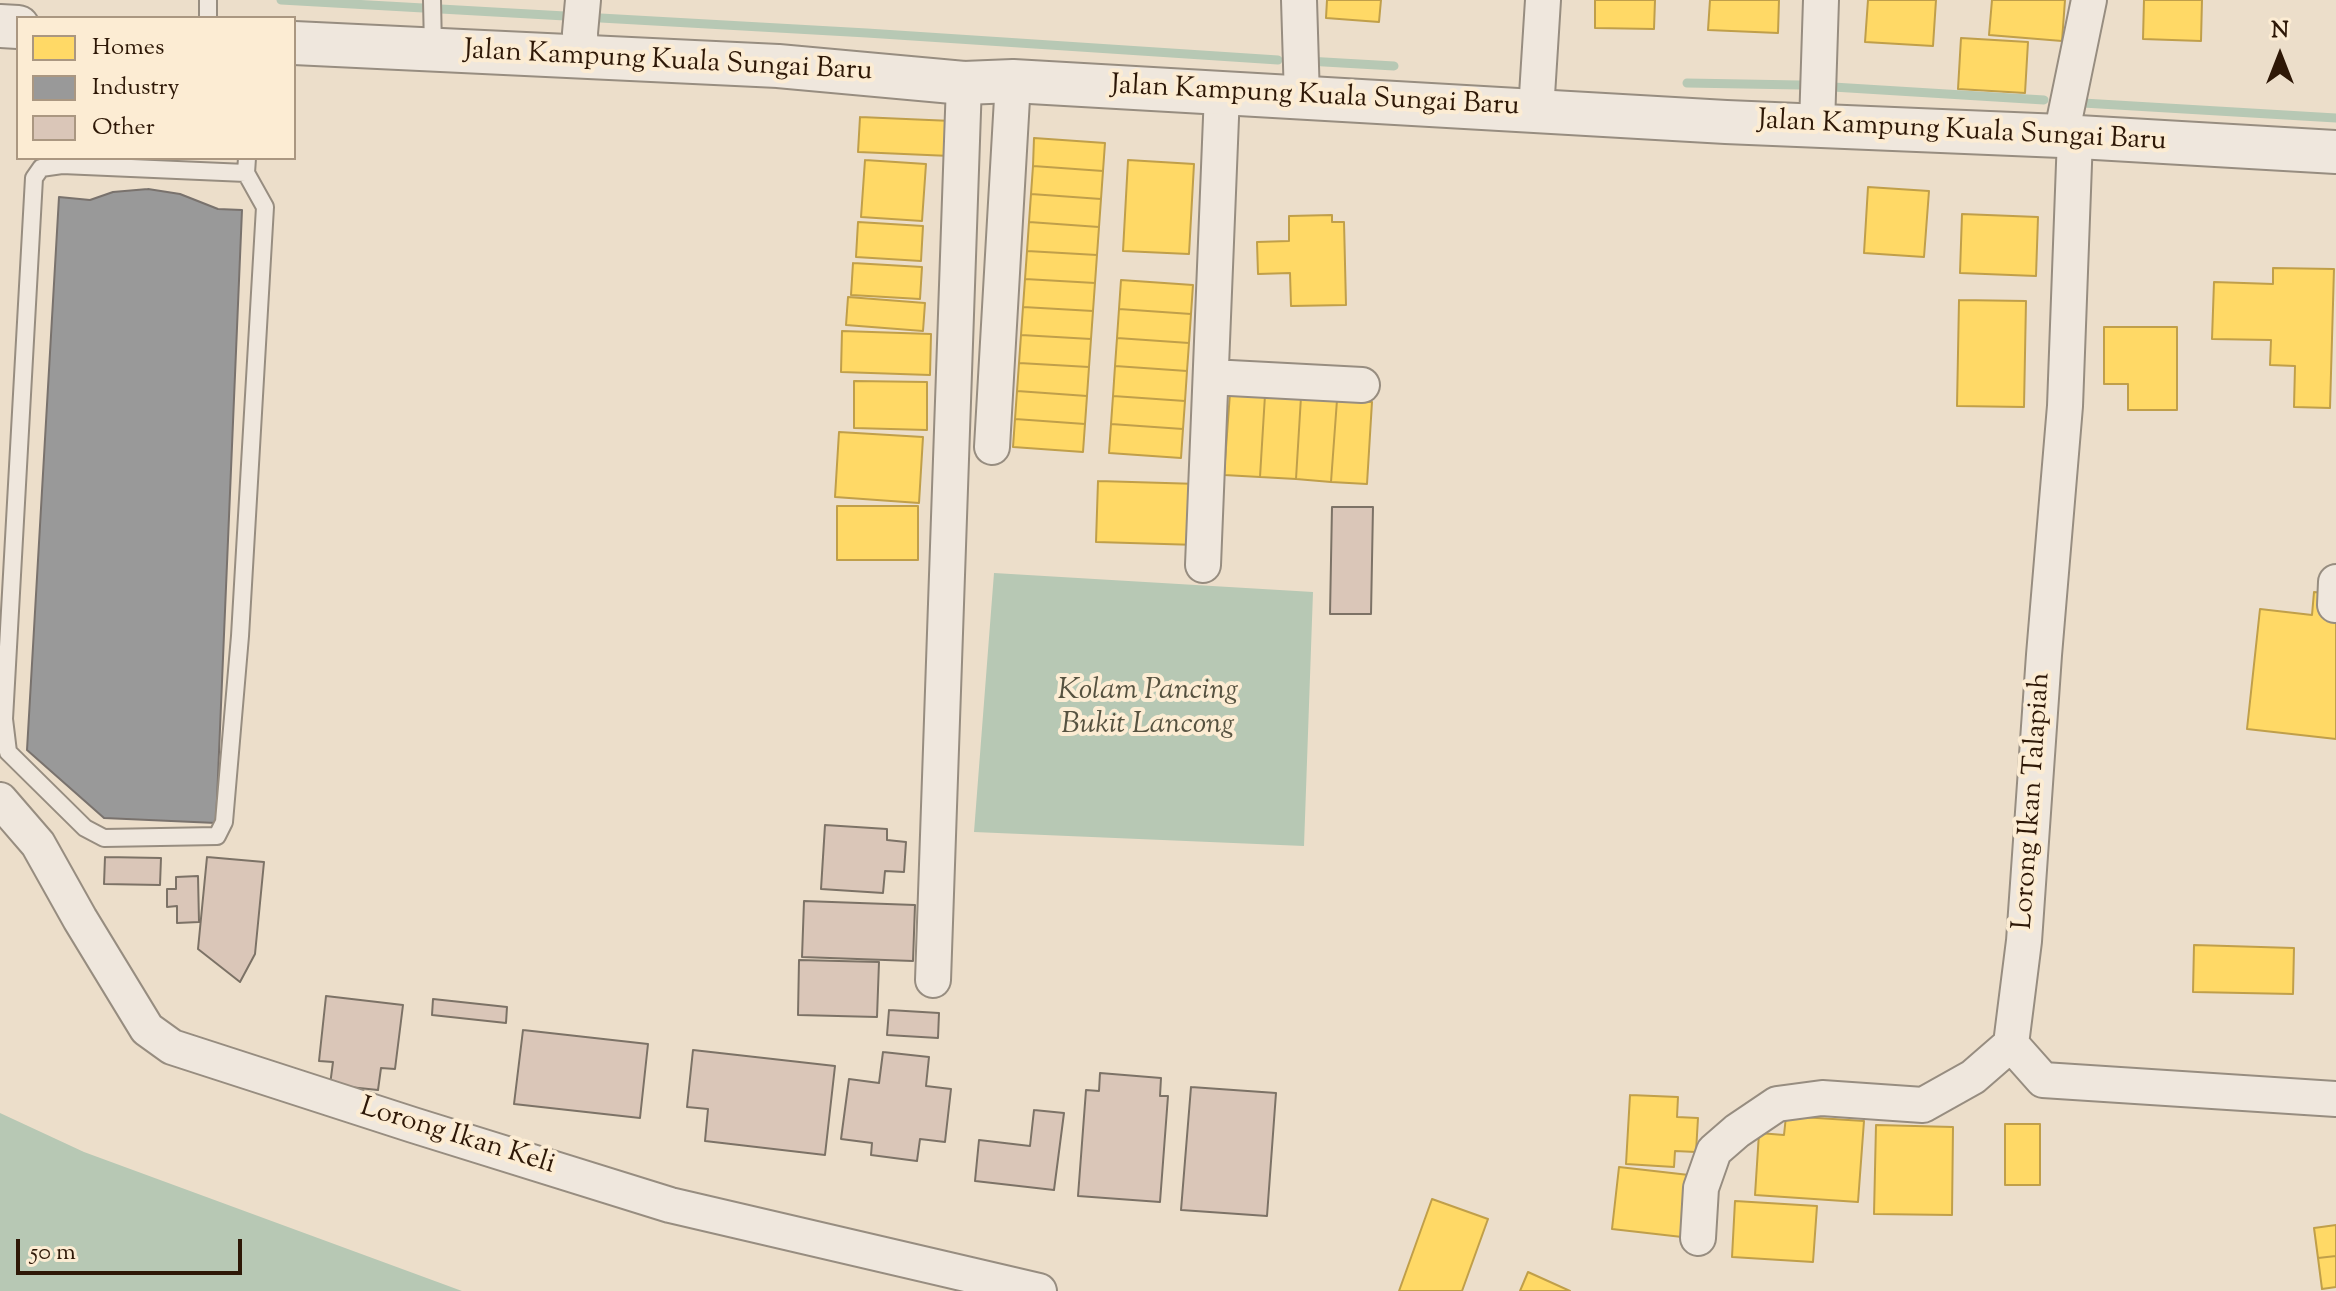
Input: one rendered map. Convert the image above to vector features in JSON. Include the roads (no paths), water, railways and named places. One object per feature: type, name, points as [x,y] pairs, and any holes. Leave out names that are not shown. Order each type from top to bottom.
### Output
[{"type":"street","points":[[1299,0],[1302,98]]},
{"type":"street","points":[[1536,111],[1543,0]]},
{"type":"street","points":[[1817,125],[1821,0]]},
{"type":"street","name":"Lorong Ikan Talapiah","points":[[2011,1044],[2024,941],[2065,406],[2068,137],[2089,0]]},
{"type":"street","name":"Jalan Kampung Kuala Sungai Baru","points":[[296,43],[432,41],[582,23],[778,66],[964,83],[1013,81],[2336,152]]},
{"type":"street","points":[[992,447],[1013,81]]},
{"type":"street","points":[[933,980],[964,83]]},
{"type":"street","points":[[1203,565],[1222,93]]},
{"type":"street","points":[[1211,377],[1362,385]]},
{"type":"street","points":[[2335,605],[2336,582]]},
{"type":"street","name":"Lorong Ikan Keli","points":[[0,800],[38,844],[147,1029],[172,1047],[670,1205],[1039,1291]]},
{"type":"street","points":[[1698,1238],[1701,1188],[1714,1151],[1777,1104],[1822,1098],[1923,1105],[1973,1077],[2011,1044],[2043,1080],[2336,1099]]},
{"type":"lane","points":[[432,4],[432,41]]},
{"type":"lane","points":[[62,165],[246,166],[265,207],[240,636],[224,822],[217,836],[104,838],[85,828],[8,752],[4,719],[34,178],[41,168],[62,165]]},
{"type":"water","name":"Kolam Pancing Bukit Lancong","points":[[994,573],[1313,592],[1304,846],[974,832]]},
{"type":"water","points":[[0,1113],[84,1152],[462,1291],[0,1291]]},
{"type":"waterway","points":[[281,0],[1278,60]]},
{"type":"waterway","points":[[1307,61],[1394,66]]},
{"type":"waterway","points":[[1687,83],[1800,85]]},
{"type":"waterway","points":[[1833,87],[2044,100]]},
{"type":"waterway","points":[[2083,103],[2336,118]]}]
